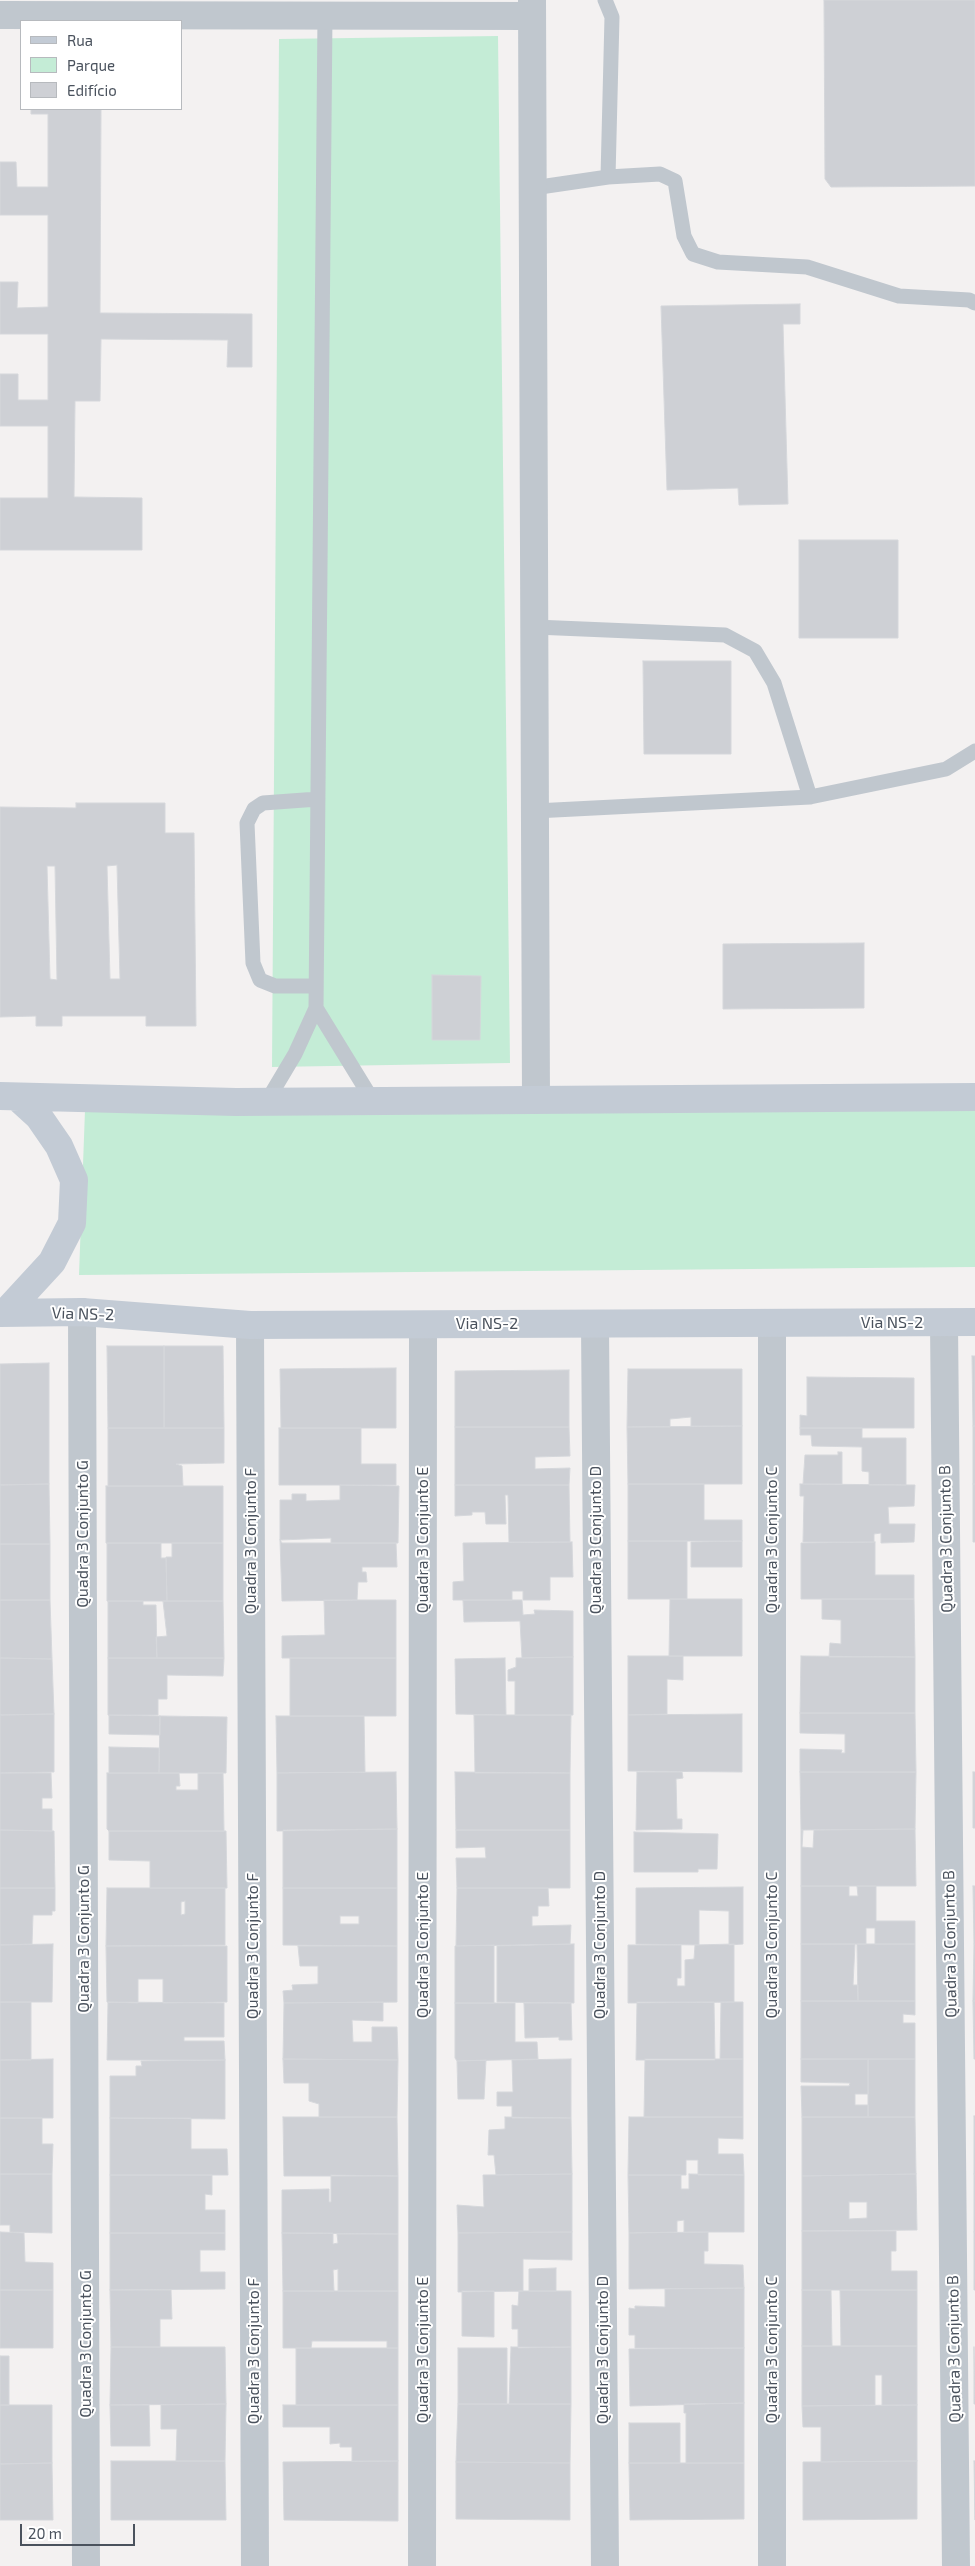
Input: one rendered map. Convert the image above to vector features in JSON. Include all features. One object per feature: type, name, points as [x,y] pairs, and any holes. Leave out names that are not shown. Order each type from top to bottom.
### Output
[{"type":"street","points":[[0,15],[325,16],[532,8],[536,1100]]},
{"type":"street","points":[[8,1096],[267,1101],[975,1097]]},
{"type":"street","points":[[3,1313],[52,1262],[72,1223],[74,1180],[59,1146],[39,1117],[8,1096]]},
{"type":"street","name":"Via NS-2","points":[[3,1313],[82,1312],[250,1325],[975,1322]]},
{"type":"street","name":"Quadra 3 Conjunto G","points":[[82,1312],[86,2566]]},
{"type":"street","name":"Quadra 3 Conjunto C","points":[[772,1323],[772,2566]]},
{"type":"street","name":"Quadra 3 Conjunto B","points":[[944,1323],[956,2566]]},
{"type":"street","name":"Quadra 3 Conjunto D","points":[[595,1324],[605,2566]]},
{"type":"street","name":"Quadra 3 Conjunto F","points":[[250,1325],[255,2566]]},
{"type":"street","name":"Quadra 3 Conjunto E","points":[[422,2566],[423,1325]]},
{"type":"lane","points":[[605,0],[612,17],[608,177]]},
{"type":"lane","points":[[267,1101],[295,1054],[316,1008],[325,16]]},
{"type":"lane","points":[[533,188],[608,177],[660,174],[675,180],[684,236],[693,254],[718,262],[807,267],[899,296],[969,300],[975,303]]},
{"type":"lane","points":[[534,627],[725,635],[755,651],[774,683],[810,797]]},
{"type":"lane","points":[[535,811],[810,797],[946,770],[975,751]]},
{"type":"lane","points":[[316,986],[275,986],[260,980],[253,963],[247,823],[254,809],[264,803],[318,799]]},
{"type":"lane","points":[[316,1008],[373,1101]]},
{"type":"green space","points":[[498,36],[510,1063],[272,1067],[279,39]]},
{"type":"green space","points":[[85,1110],[975,1110],[975,1267],[79,1275]]},
{"type":"building","points":[[824,0],[975,0],[975,186],[831,187],[825,179]]},
{"type":"building","points":[[31,110],[101,110],[100,313],[252,314],[252,367],[227,367],[228,340],[101,339],[100,401],[75,401],[74,497],[142,498],[142,550],[0,550],[0,498],[48,498],[48,426],[0,426],[0,374],[18,374],[18,400],[48,400],[48,334],[0,334],[0,282],[18,282],[17,308],[48,307],[48,215],[0,215],[0,162],[16,162],[17,187],[48,187],[48,114],[31,114]]},
{"type":"building","points":[[800,304],[800,324],[783,324],[788,504],[739,505],[738,488],[667,490],[661,306]]},
{"type":"building","points":[[799,540],[898,540],[898,638],[799,638]]},
{"type":"building","points":[[643,661],[731,661],[731,754],[644,754]]},
{"type":"building","points":[[76,803],[165,803],[165,833],[194,833],[196,1026],[146,1026],[146,1016],[62,1016],[62,1026],[36,1026],[36,1016],[0,1017],[0,807],[76,808]],"holes":[[[117,865],[120,979],[110,979],[107,866]],[[47,866],[55,866],[57,980],[50,979]]]},
{"type":"building","points":[[864,943],[864,1008],[723,1009],[723,944]]},
{"type":"building","points":[[432,975],[481,976],[480,1040],[432,1040]]},
{"type":"building","points":[[107,1346],[164,1346],[164,1428],[108,1428]]},
{"type":"building","points":[[164,1346],[223,1346],[224,1428],[164,1428]]},
{"type":"building","points":[[972,1356],[975,1356],[975,1426],[973,1426]]},
{"type":"building","points":[[49,1363],[49,1484],[0,1485],[0,1364]]},
{"type":"building","points":[[396,1368],[396,1428],[281,1428],[280,1369]]},
{"type":"building","points":[[628,1369],[742,1369],[742,1426],[691,1426],[691,1417],[670,1419],[670,1427],[627,1427]]},
{"type":"building","points":[[569,1370],[569,1427],[455,1427],[455,1371]]},
{"type":"building","points":[[807,1377],[914,1378],[914,1428],[800,1428],[800,1415],[807,1416]]},
{"type":"building","points":[[742,1426],[742,1484],[628,1484],[627,1427]]},
{"type":"building","points":[[973,1426],[975,1426],[975,1484],[973,1484]]},
{"type":"building","points":[[455,1427],[569,1427],[570,1456],[535,1457],[535,1469],[570,1468],[569,1485],[455,1485]]},
{"type":"building","points":[[108,1428],[224,1428],[224,1463],[176,1464],[182,1466],[183,1486],[108,1486]]},
{"type":"building","points":[[279,1428],[361,1428],[361,1464],[396,1464],[396,1485],[279,1485]]},
{"type":"building","points":[[800,1428],[862,1428],[862,1438],[906,1438],[906,1485],[869,1485],[869,1472],[862,1471],[862,1447],[812,1446],[811,1435],[800,1435]]},
{"type":"building","points":[[838,1452],[842,1452],[842,1484],[803,1484],[805,1455],[838,1455]]},
{"type":"building","points":[[49,1484],[50,1544],[0,1544],[0,1485]]},
{"type":"building","points":[[628,1484],[704,1484],[704,1520],[742,1520],[742,1541],[628,1541]]},
{"type":"building","points":[[800,1484],[915,1485],[914,1506],[888,1507],[889,1524],[915,1524],[914,1542],[881,1543],[881,1533],[874,1534],[874,1542],[803,1542],[804,1496],[800,1496]]},
{"type":"building","points":[[973,1484],[975,1484],[975,1542],[973,1542]]},
{"type":"building","points":[[340,1485],[399,1486],[398,1543],[331,1543],[331,1538],[280,1540],[280,1500],[292,1500],[292,1494],[306,1494],[306,1501],[340,1500]]},
{"type":"building","points":[[455,1485],[569,1485],[570,1542],[509,1542],[508,1495],[505,1495],[506,1524],[486,1524],[485,1512],[472,1512],[472,1515],[455,1516]]},
{"type":"building","points":[[106,1486],[223,1486],[223,1543],[106,1543]]},
{"type":"building","points":[[280,1540],[282,1543],[396,1543],[397,1567],[362,1567],[362,1572],[366,1572],[367,1582],[358,1582],[357,1600],[282,1601]]},
{"type":"building","points":[[628,1541],[687,1541],[687,1599],[628,1599]]},
{"type":"building","points":[[742,1541],[742,1567],[691,1567],[691,1542]]},
{"type":"building","points":[[572,1542],[573,1577],[550,1577],[550,1600],[523,1600],[523,1591],[512,1591],[512,1600],[453,1600],[453,1582],[464,1581],[463,1543]]},
{"type":"building","points":[[875,1542],[875,1575],[914,1575],[914,1599],[801,1599],[801,1543]]},
{"type":"building","points":[[107,1543],[161,1543],[161,1558],[166,1558],[167,1601],[107,1601]]},
{"type":"building","points":[[172,1543],[223,1543],[223,1601],[167,1601],[166,1557],[172,1557]]},
{"type":"building","points":[[0,1544],[50,1544],[50,1600],[0,1600]]},
{"type":"building","points":[[670,1599],[742,1599],[742,1656],[669,1656]]},
{"type":"building","points":[[822,1599],[914,1599],[915,1657],[829,1657],[830,1643],[841,1644],[841,1620],[822,1619]]},
{"type":"building","points":[[0,1600],[50,1600],[52,1659],[0,1658]]},
{"type":"building","points":[[324,1600],[396,1600],[396,1658],[282,1658],[282,1636],[325,1635]]},
{"type":"building","points":[[463,1600],[522,1600],[523,1615],[535,1614],[534,1610],[573,1611],[573,1657],[522,1658],[520,1621],[464,1622]]},
{"type":"building","points":[[108,1601],[143,1601],[143,1605],[156,1605],[157,1658],[108,1658]]},
{"type":"building","points":[[163,1601],[223,1601],[224,1658],[157,1658],[156,1637],[167,1636]]},
{"type":"building","points":[[628,1656],[683,1656],[683,1680],[667,1679],[667,1714],[628,1715]]},
{"type":"building","points":[[801,1656],[915,1657],[915,1713],[800,1713]]},
{"type":"building","points":[[573,1657],[573,1715],[515,1715],[515,1681],[508,1681],[508,1670],[516,1667],[516,1658]]},
{"type":"building","points":[[0,1658],[52,1659],[54,1714],[0,1715]]},
{"type":"building","points":[[108,1658],[224,1658],[223,1676],[167,1675],[167,1699],[158,1699],[158,1715],[108,1715]]},
{"type":"building","points":[[290,1658],[396,1658],[396,1716],[290,1716]]},
{"type":"building","points":[[505,1658],[506,1715],[456,1714],[455,1659]]},
{"type":"building","points":[[800,1713],[915,1713],[916,1772],[800,1772],[800,1749],[842,1750],[841,1753],[845,1753],[845,1734],[800,1733]]},
{"type":"building","points":[[54,1714],[54,1772],[0,1773],[0,1715]]},
{"type":"building","points":[[742,1714],[742,1772],[628,1771],[628,1715]]},
{"type":"building","points":[[109,1715],[160,1716],[160,1735],[109,1734]]},
{"type":"building","points":[[474,1715],[571,1715],[570,1773],[475,1773]]},
{"type":"building","points":[[160,1716],[227,1717],[226,1773],[159,1773]]},
{"type":"building","points":[[276,1716],[364,1716],[365,1772],[277,1773]]},
{"type":"building","points":[[109,1747],[159,1748],[159,1773],[109,1773]]},
{"type":"building","points":[[396,1772],[397,1829],[277,1831],[277,1773]]},
{"type":"building","points":[[455,1772],[570,1773],[570,1830],[456,1830]]},
{"type":"building","points":[[637,1772],[682,1772],[683,1778],[676,1779],[677,1819],[682,1819],[682,1829],[636,1830]]},
{"type":"building","points":[[800,1772],[916,1772],[915,1829],[801,1830]]},
{"type":"building","points":[[973,1772],[975,1772],[975,1828],[973,1828]]},
{"type":"building","points":[[0,1773],[51,1773],[52,1798],[42,1798],[42,1809],[52,1809],[52,1831],[0,1830]]},
{"type":"building","points":[[107,1773],[179,1773],[180,1786],[176,1786],[176,1790],[198,1790],[198,1773],[223,1773],[224,1831],[109,1831],[107,1829]]},
{"type":"building","points":[[397,1829],[397,1888],[283,1888],[283,1830]]},
{"type":"building","points":[[915,1829],[916,1886],[801,1886],[801,1830],[803,1830],[802,1847],[813,1848],[814,1830]]},
{"type":"building","points":[[0,1830],[54,1831],[55,1888],[0,1888]]},
{"type":"building","points":[[456,1830],[570,1830],[570,1888],[457,1888],[456,1858],[486,1858],[485,1847],[456,1848]]},
{"type":"building","points":[[109,1831],[226,1831],[227,1888],[150,1888],[150,1861],[109,1860]]},
{"type":"building","points":[[634,1832],[718,1834],[717,1869],[698,1869],[698,1872],[634,1872]]},
{"type":"building","points":[[801,1886],[849,1886],[849,1896],[858,1896],[857,1886],[876,1886],[876,1921],[915,1921],[915,1944],[875,1944],[875,1928],[866,1928],[866,1944],[801,1944]]},
{"type":"building","points":[[973,1886],[975,1886],[975,1944],[974,1944]]},
{"type":"building","points":[[743,1887],[743,1944],[729,1945],[729,1911],[699,1910],[699,1945],[636,1944],[636,1888]]},
{"type":"building","points":[[0,1888],[55,1888],[55,1911],[52,1911],[52,1915],[33,1915],[32,1944],[0,1945]]},
{"type":"building","points":[[107,1888],[225,1888],[225,1945],[106,1946]],"holes":[[[185,1901],[185,1914],[181,1915],[181,1902]]]},
{"type":"building","points":[[283,1888],[397,1888],[397,1946],[283,1945]],"holes":[[[340,1916],[359,1916],[359,1924],[340,1924]]]},
{"type":"building","points":[[457,1888],[548,1888],[549,1906],[538,1906],[538,1916],[532,1916],[532,1926],[571,1925],[570,1944],[456,1946]]},
{"type":"building","points":[[53,1944],[52,2002],[0,2002],[0,1945]]},
{"type":"building","points":[[574,1944],[574,2003],[497,2002],[497,1946]]},
{"type":"building","points":[[734,1944],[734,2002],[628,2003],[628,1945],[681,1945],[681,1978],[677,1978],[677,1986],[685,1986],[685,1960],[694,1959],[695,1945]]},
{"type":"building","points":[[801,1944],[855,1944],[853,1985],[858,1985],[858,2001],[801,2001]]},
{"type":"building","points":[[857,1944],[915,1944],[915,2001],[858,2001]]},
{"type":"building","points":[[974,1944],[975,2001],[973,2001]]},
{"type":"building","points":[[494,1945],[494,2003],[455,2003],[455,1946]]},
{"type":"building","points":[[106,1946],[227,1946],[227,2002],[163,2003],[163,1979],[138,1979],[138,2003],[107,2002]]},
{"type":"building","points":[[298,1946],[397,1946],[397,2002],[284,2003],[283,1991],[293,1990],[292,1985],[318,1984],[318,1966],[300,1966]]},
{"type":"building","points":[[801,2001],[915,2001],[915,2015],[903,2014],[903,2023],[915,2023],[915,2059],[801,2059]]},
{"type":"building","points":[[973,2001],[975,2001],[975,2059],[974,2059]]},
{"type":"building","points":[[0,2002],[31,2002],[31,2060],[0,2060]]},
{"type":"building","points":[[108,2002],[224,2003],[224,2037],[184,2037],[184,2041],[224,2041],[225,2060],[107,2060]]},
{"type":"building","points":[[383,2002],[383,2021],[352,2020],[353,2042],[372,2042],[372,2027],[397,2027],[398,2060],[283,2059],[284,2003]]},
{"type":"building","points":[[637,2002],[714,2002],[715,2060],[636,2060]]},
{"type":"building","points":[[721,2002],[743,2002],[743,2059],[720,2059]]},
{"type":"building","points":[[455,2003],[515,2003],[515,2042],[537,2042],[538,2059],[457,2061],[455,2058]]},
{"type":"building","points":[[524,2003],[571,2003],[572,2040],[559,2040],[559,2037],[525,2038]]},
{"type":"building","points":[[53,2059],[53,2118],[0,2118],[0,2060]]},
{"type":"building","points":[[283,2059],[398,2060],[397,2117],[319,2117],[319,2104],[309,2101],[309,2083],[284,2083]]},
{"type":"building","points":[[571,2059],[571,2118],[512,2118],[512,2106],[497,2106],[497,2092],[513,2092],[512,2060]]},
{"type":"building","points":[[645,2059],[743,2059],[743,2117],[644,2117]]},
{"type":"building","points":[[801,2059],[868,2059],[868,2094],[855,2094],[855,2105],[868,2105],[868,2117],[802,2117],[801,2086],[849,2086],[850,2083],[801,2082]]},
{"type":"building","points":[[868,2059],[915,2059],[915,2117],[868,2117]]},
{"type":"building","points":[[225,2060],[225,2119],[110,2118],[110,2076],[136,2076],[136,2066],[142,2066],[141,2061]]},
{"type":"building","points":[[486,2060],[484,2099],[458,2099],[457,2061]]},
{"type":"building","points":[[975,2116],[975,2174],[974,2174]]},
{"type":"building","points":[[283,2117],[397,2117],[398,2176],[284,2176]]},
{"type":"building","points":[[505,2117],[571,2118],[572,2174],[496,2175],[494,2155],[488,2155],[489,2130],[505,2129]]},
{"type":"building","points":[[629,2117],[743,2117],[743,2139],[718,2138],[718,2154],[743,2154],[744,2175],[698,2175],[698,2160],[686,2160],[686,2175],[628,2175]]},
{"type":"building","points":[[802,2117],[915,2117],[916,2174],[802,2176]]},
{"type":"building","points":[[0,2118],[42,2118],[42,2144],[53,2144],[52,2174],[0,2174]]},
{"type":"building","points":[[110,2118],[191,2118],[191,2149],[227,2149],[228,2175],[110,2175]]},
{"type":"building","points":[[0,2174],[52,2174],[52,2233],[10,2232],[10,2225],[0,2225]]},
{"type":"building","points":[[572,2174],[572,2232],[458,2233],[457,2205],[484,2207],[483,2175]]},
{"type":"building","points":[[689,2174],[744,2175],[744,2232],[684,2232],[684,2220],[677,2221],[677,2232],[629,2233],[628,2175],[681,2175],[681,2189],[689,2189]]},
{"type":"building","points":[[916,2174],[917,2230],[802,2231],[802,2176]],"holes":[[[849,2202],[867,2202],[867,2218],[849,2219]]]},
{"type":"building","points":[[975,2174],[975,2232],[974,2232]]},
{"type":"building","points":[[110,2175],[212,2175],[212,2195],[205,2194],[205,2210],[225,2210],[225,2233],[110,2233]]},
{"type":"building","points":[[331,2175],[398,2176],[398,2234],[282,2233],[282,2190],[329,2189],[329,2202],[331,2202]]},
{"type":"building","points":[[802,2231],[896,2231],[896,2251],[891,2251],[891,2271],[917,2271],[917,2290],[802,2290]]},
{"type":"building","points":[[0,2232],[24,2233],[25,2262],[53,2263],[53,2290],[0,2290]]},
{"type":"building","points":[[572,2232],[572,2260],[523,2259],[523,2291],[458,2292],[458,2233]]},
{"type":"building","points":[[708,2232],[708,2251],[704,2251],[704,2264],[743,2265],[744,2288],[629,2289],[629,2233]]},
{"type":"building","points":[[975,2232],[975,2290],[974,2290]]},
{"type":"building","points":[[110,2233],[225,2233],[225,2250],[200,2250],[200,2272],[225,2272],[225,2289],[110,2290]]},
{"type":"building","points":[[282,2233],[333,2233],[333,2244],[338,2243],[337,2234],[398,2234],[398,2291],[338,2291],[338,2269],[333,2270],[334,2291],[283,2291]]},
{"type":"building","points":[[556,2268],[556,2291],[529,2291],[529,2269]]},
{"type":"building","points":[[744,2288],[744,2348],[635,2348],[635,2335],[629,2335],[629,2308],[635,2309],[635,2306],[665,2307],[665,2289]]},
{"type":"building","points":[[0,2290],[53,2290],[53,2348],[0,2348]]},
{"type":"building","points":[[110,2290],[171,2290],[172,2319],[160,2319],[160,2347],[111,2347]]},
{"type":"building","points":[[802,2290],[831,2290],[832,2346],[802,2346]]},
{"type":"building","points":[[840,2290],[917,2290],[917,2346],[841,2346]]},
{"type":"building","points":[[283,2291],[398,2291],[398,2348],[387,2348],[387,2341],[312,2341],[311,2348],[283,2348]]},
{"type":"building","points":[[462,2291],[494,2291],[494,2337],[462,2336]]},
{"type":"building","points":[[519,2291],[571,2291],[571,2347],[518,2348],[518,2329],[512,2329],[512,2305],[518,2306]]},
{"type":"building","points":[[802,2346],[917,2346],[917,2405],[882,2405],[882,2375],[875,2375],[875,2405],[802,2406]]},
{"type":"building","points":[[111,2347],[225,2347],[226,2404],[110,2405]]},
{"type":"building","points":[[511,2347],[571,2347],[571,2404],[509,2404]]},
{"type":"building","points":[[974,2347],[975,2404],[974,2404]]},
{"type":"building","points":[[296,2348],[398,2348],[398,2405],[296,2405]]},
{"type":"building","points":[[458,2348],[507,2348],[507,2404],[458,2404]]},
{"type":"building","points":[[744,2348],[744,2403],[630,2406],[629,2349]]},
{"type":"building","points":[[0,2356],[9,2356],[9,2405],[0,2405]]},
{"type":"building","points":[[744,2403],[744,2463],[686,2463],[686,2413],[684,2413],[684,2404]]},
{"type":"building","points":[[226,2404],[225,2461],[176,2461],[177,2429],[161,2429],[161,2405]]},
{"type":"building","points":[[458,2404],[571,2404],[570,2463],[456,2462]]},
{"type":"building","points":[[0,2405],[52,2405],[52,2463],[0,2464]]},
{"type":"building","points":[[110,2405],[149,2405],[150,2446],[111,2446]]},
{"type":"building","points":[[283,2405],[398,2405],[398,2461],[352,2461],[352,2447],[340,2447],[340,2443],[330,2444],[330,2427],[283,2427]]},
{"type":"building","points":[[917,2405],[917,2461],[821,2462],[821,2427],[803,2427],[802,2406]]},
{"type":"building","points":[[629,2423],[680,2423],[680,2463],[629,2463]]},
{"type":"building","points":[[111,2461],[225,2461],[226,2520],[111,2520]]},
{"type":"building","points":[[398,2461],[398,2521],[284,2520],[283,2462]]},
{"type":"building","points":[[917,2461],[917,2519],[803,2520],[803,2462]]},
{"type":"building","points":[[974,2461],[975,2461],[975,2520]]},
{"type":"building","points":[[456,2462],[570,2463],[570,2520],[456,2519]]},
{"type":"building","points":[[52,2463],[53,2520],[0,2520],[0,2464]]},
{"type":"building","points":[[629,2463],[744,2463],[744,2519],[630,2520]]}]
